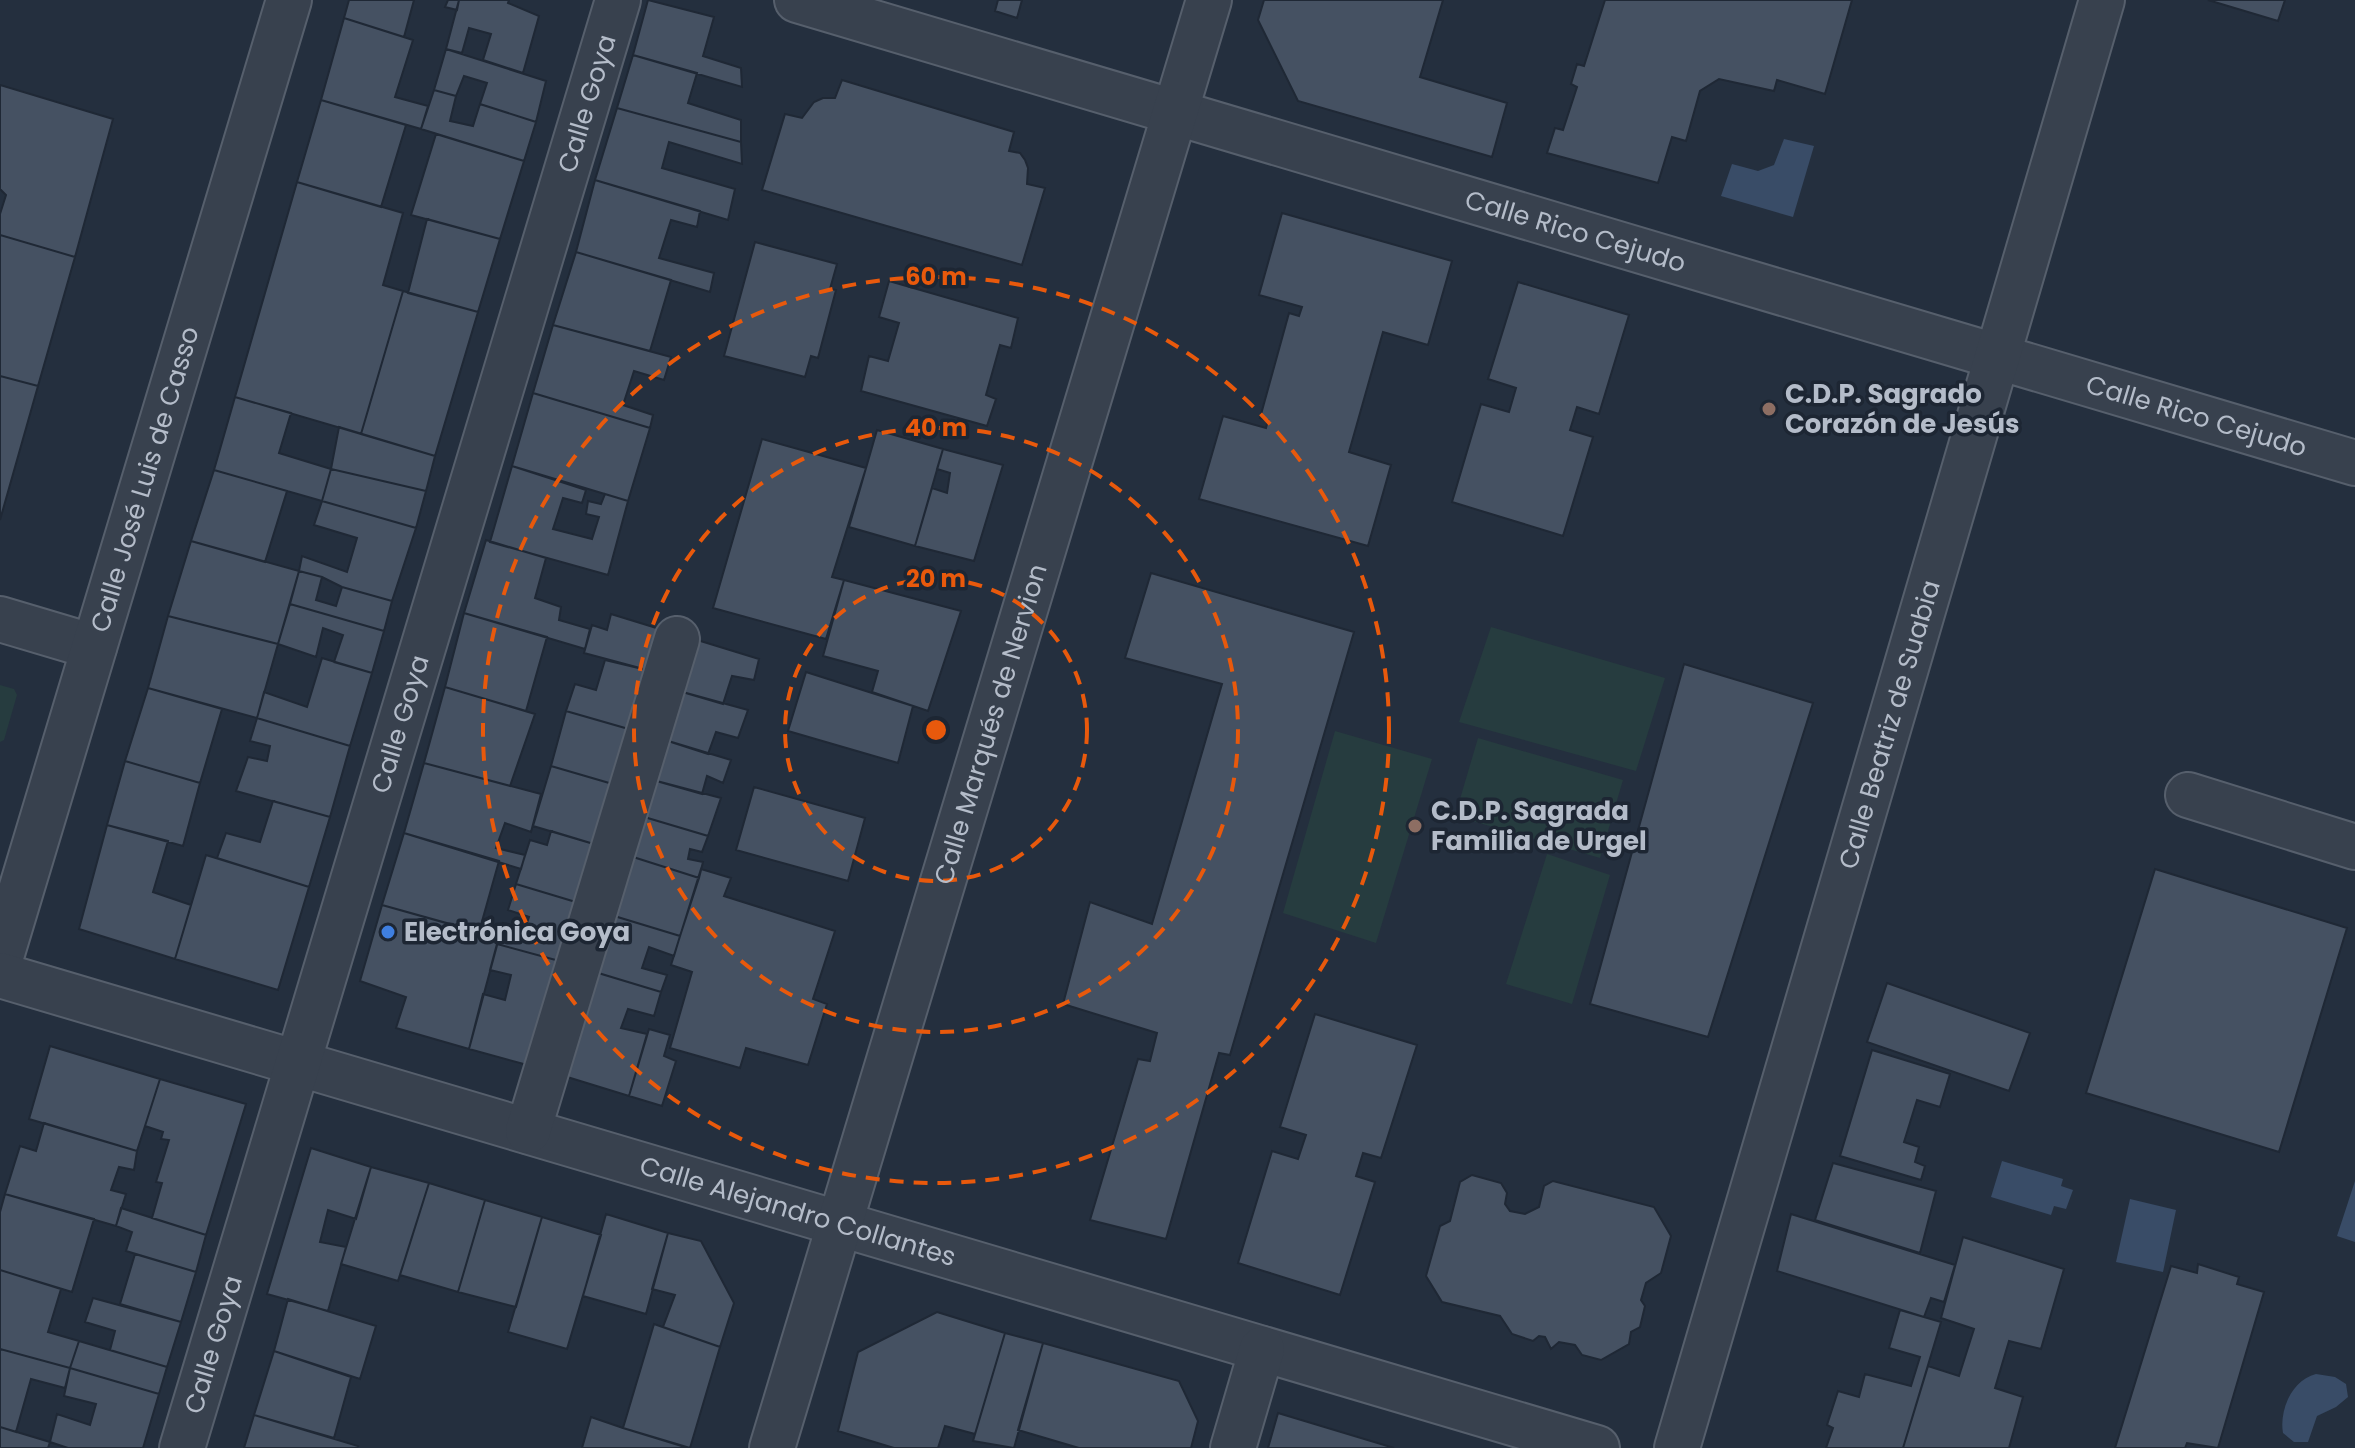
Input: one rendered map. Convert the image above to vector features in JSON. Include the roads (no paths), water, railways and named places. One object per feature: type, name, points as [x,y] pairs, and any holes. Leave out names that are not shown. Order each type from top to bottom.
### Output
[{"type":"street","name":"Calle José Luis de Casso","points":[[0,960],[289,0]]},
{"type":"street","name":"Calle Goya","points":[[182,1448],[618,0]]},
{"type":"street","name":"Calle Rico Cejudo","points":[[797,0],[2355,463]]},
{"type":"street","name":"Calle Marqués de Nervion","points":[[772,1448],[1209,0]]},
{"type":"street","name":"Calle Beatriz de Suabia","points":[[1677,1448],[2102,0]]},
{"type":"street","points":[[0,619],[94,647]]},
{"type":"street","points":[[528,1131],[677,639]]},
{"type":"street","points":[[2188,795],[2355,847]]},
{"type":"street","name":"Calle Alejandro Collantes","points":[[0,975],[1597,1448]]},
{"type":"street","points":[[1233,1448],[1262,1349]]},
{"type":"water","points":[[1784,139],[1814,146],[1793,217],[1721,196],[1732,164],[1758,171],[1774,165]]},
{"type":"water","points":[[2002,1161],[2063,1179],[2061,1186],[2073,1190],[2066,1209],[2054,1206],[2051,1215],[1991,1197]]},
{"type":"water","points":[[2355,1181],[2355,1242],[2337,1236]]},
{"type":"water","points":[[2130,1199],[2176,1210],[2163,1272],[2116,1262]]},
{"type":"water","points":[[2316,1374],[2335,1377],[2346,1384],[2348,1397],[2317,1416],[2308,1442],[2294,1442],[2283,1433],[2285,1406],[2294,1389]]},
{"type":"place","name":"C.D.P. Sagrado Corazón de Jesús","points":[[1769,409]]},
{"type":"place","name":"C.D.P. Sagrada Familia de Urgel","points":[[1415,826]]},
{"type":"place","name":"Electrónica Goya","points":[[388,932]]}]
